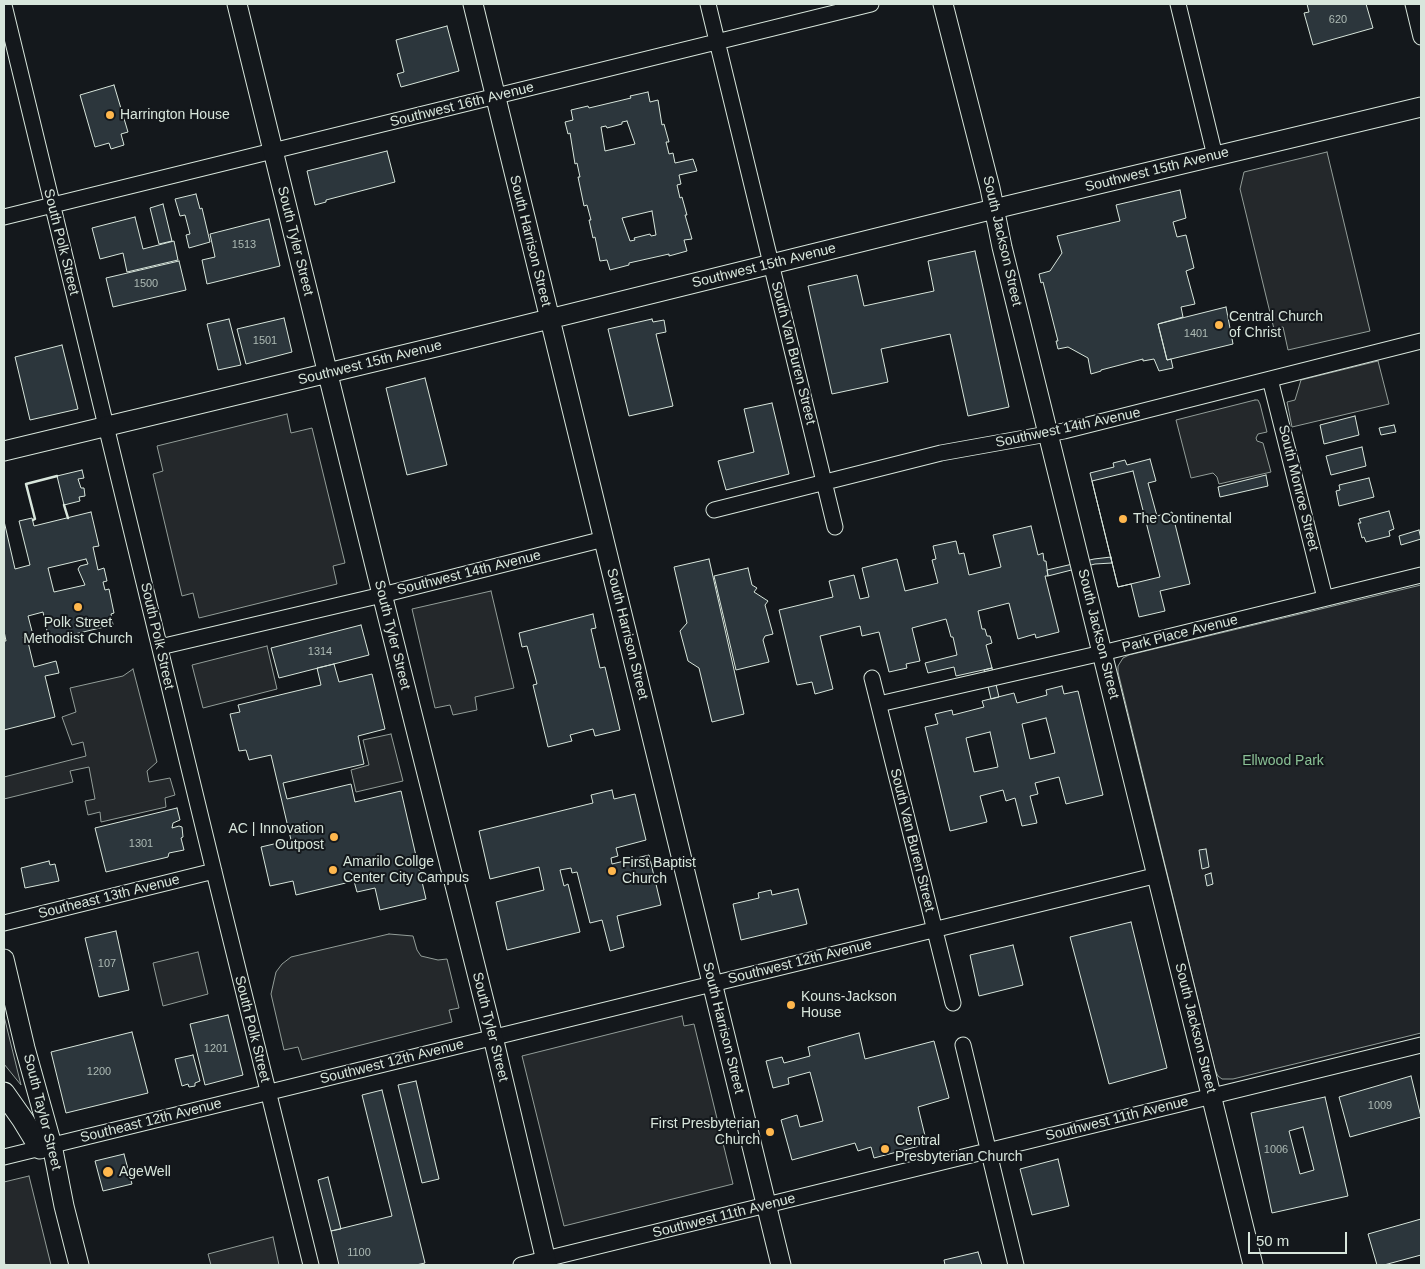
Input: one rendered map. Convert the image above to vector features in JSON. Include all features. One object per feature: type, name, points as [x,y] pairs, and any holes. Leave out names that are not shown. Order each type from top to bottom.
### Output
[{"type":"highway","points":[[4,1093],[23,1120],[46,1146]]},
{"type":"main road","name":"South Tyler Street","points":[[237,4],[493,1037],[546,1262]]},
{"type":"main road","name":"South Harrison Street","points":[[473,4],[781,1265]]},
{"type":"main road","name":"South Jackson Street","points":[[943,4],[1158,875],[1252,1265]]},
{"type":"main road","name":"Southwest 15th Avenue","points":[[4,451],[994,209],[1421,107]]},
{"type":"main road","name":"South Taylor Street","points":[[4,959],[46,1146],[48,1165],[64,1206],[79,1265]]},
{"type":"street","name":"South Van Buren Street","points":[[708,4],[835,527]]},
{"type":"street","name":"Southwest 16th Avenue","points":[[4,217],[871,4]]},
{"type":"street","points":[[1178,4],[1215,156]]},
{"type":"street","points":[[1413,4],[1421,37]]},
{"type":"street","name":"South Polk Street","points":[[4,5],[311,1265]]},
{"type":"street","name":"Southwest 14th Avenue","points":[[714,510],[947,452],[1049,433],[1132,414],[1421,341]]},
{"type":"street","name":"South Monroe Street","points":[[1270,378],[1325,598]]},
{"type":"street","name":"Southwest 14th Avenue","points":[[160,647],[382,595],[604,539]]},
{"type":"street","name":"Park Place Avenue","points":[[879,704],[1102,653],[1421,575]]},
{"type":"street","name":"South Van Buren Street","points":[[872,678],[953,1003]]},
{"type":"street","name":"Southeast 13th Avenue","points":[[4,923],[214,871]]},
{"type":"street","name":"Southwest 12th Avenue","points":[[268,1093],[1158,875]]},
{"type":"street","points":[[963,1045],[1016,1265]]},
{"type":"street","name":"Southwest 11th Avenue","points":[[521,1265],[546,1262],[988,1151],[1421,1046]]},
{"type":"street","name":"Southeast 12th Avenue","points":[[4,1157],[268,1093]]},
{"type":"green space","name":"Ellwood Park","points":[[1421,585],[1421,1033],[1233,1079],[1222,1079],[1215,1070],[1118,666],[1123,658],[1129,655]]},
{"type":"green space","points":[[4,1016],[21,1085],[4,1064]]},
{"type":"shaded area","points":[[1327,152],[1370,331],[1288,350],[1283,327],[1274,329],[1240,189],[1244,172]]},
{"type":"shaded area","points":[[1378,361],[1389,404],[1292,427],[1287,402],[1295,400],[1301,380]]},
{"type":"shaded area","points":[[1258,400],[1260,404],[1267,432],[1258,434],[1256,438],[1257,441],[1263,443],[1271,472],[1219,484],[1217,477],[1213,473],[1191,478],[1176,420]]},
{"type":"shaded area","points":[[287,414],[291,433],[312,428],[345,563],[333,566],[337,584],[199,618],[193,593],[182,596],[153,474],[163,471],[157,446]]},
{"type":"shaded area","points":[[491,591],[514,688],[475,697],[477,710],[453,715],[450,705],[435,708],[412,609]]},
{"type":"shaded area","points":[[267,646],[277,689],[203,708],[192,665]]},
{"type":"shaded area","points":[[133,669],[157,762],[147,771],[149,782],[170,778],[175,795],[165,798],[166,807],[101,822],[100,812],[88,815],[85,801],[95,799],[89,767],[70,771],[73,782],[4,799],[4,777],[86,756],[83,742],[72,745],[62,717],[76,712],[70,688],[123,676]]},
{"type":"shaded area","points":[[391,734],[403,781],[356,792],[351,770],[369,765],[363,740]]},
{"type":"shaded area","points":[[389,934],[413,936],[421,956],[438,960],[447,959],[459,1008],[449,1010],[452,1022],[302,1060],[298,1047],[284,1050],[271,994],[276,972],[282,964],[291,957]]},
{"type":"shaded area","points":[[198,952],[208,994],[163,1006],[153,963]]},
{"type":"shaded area","points":[[682,1016],[684,1026],[694,1024],[733,1184],[564,1226],[522,1056]]},
{"type":"shaded area","points":[[29,1176],[51,1265],[5,1265],[4,1182]]},
{"type":"shaded area","points":[[273,1237],[279,1265],[211,1265],[208,1254]]},
{"type":"building","points":[[1307,4],[1366,4],[1373,28],[1313,45],[1304,13],[1309,12]]},
{"type":"building","points":[[447,26],[459,71],[401,87],[397,74],[404,72],[396,40]]},
{"type":"building","points":[[114,85],[128,132],[121,134],[124,145],[111,149],[109,143],[95,147],[80,95]]},
{"type":"building","points":[[648,92],[650,102],[658,100],[662,125],[664,124],[669,142],[666,142],[669,154],[673,153],[675,163],[693,159],[697,171],[679,175],[681,184],[677,185],[687,215],[685,215],[692,239],[684,240],[687,251],[629,263],[629,265],[610,270],[607,260],[600,261],[595,237],[593,238],[587,205],[584,206],[578,177],[580,177],[577,163],[575,164],[570,133],[568,134],[565,122],[573,120],[571,110],[588,106],[589,108],[631,98],[630,96]],"holes":[[[627,121],[635,144],[605,151],[601,127],[606,126],[607,128]],[[652,211],[656,235],[651,236],[650,234],[634,238],[635,240],[630,241],[622,218]]]},
{"type":"building","points":[[387,151],[395,182],[326,200],[326,202],[315,205],[307,171]]},
{"type":"building","name":"Central Church of Christ","points":[[1180,190],[1186,218],[1173,222],[1177,237],[1186,235],[1194,268],[1186,271],[1195,304],[1181,307],[1183,317],[1158,324],[1167,360],[1171,359],[1173,368],[1159,371],[1154,359],[1143,361],[1143,359],[1091,374],[1088,358],[1068,347],[1058,349],[1056,341],[1058,341],[1043,282],[1041,283],[1039,274],[1050,271],[1062,253],[1057,236],[1120,221],[1116,205]]},
{"type":"building","points":[[196,194],[200,209],[202,208],[210,242],[189,248],[186,235],[190,234],[185,215],[180,216],[175,199]]},
{"type":"building","points":[[163,204],[172,241],[159,244],[150,208]]},
{"type":"building","points":[[135,217],[143,249],[174,241],[178,260],[127,272],[123,253],[100,259],[92,228]]},
{"type":"building","points":[[269,219],[280,266],[207,284],[202,260],[215,257],[210,234]]},
{"type":"building","points":[[975,251],[1009,407],[968,416],[950,334],[881,349],[888,382],[832,394],[808,286],[857,275],[864,306],[934,291],[928,261]]},
{"type":"building","points":[[179,261],[186,290],[113,307],[106,278]]},
{"type":"building","points":[[1226,307],[1233,344],[1167,360],[1158,324]]},
{"type":"building","points":[[284,318],[292,352],[246,364],[237,329]]},
{"type":"building","points":[[229,319],[241,365],[218,370],[207,324]]},
{"type":"building","points":[[652,319],[653,322],[664,320],[666,332],[656,334],[673,406],[629,416],[608,329]]},
{"type":"building","points":[[62,345],[78,409],[30,420],[15,357]]},
{"type":"building","points":[[425,378],[447,465],[407,475],[386,388]]},
{"type":"building","points":[[772,403],[789,474],[726,490],[718,461],[754,452],[744,409]]},
{"type":"building","points":[[1355,416],[1359,435],[1324,444],[1320,425]]},
{"type":"building","points":[[1394,425],[1396,432],[1381,435],[1379,428]]},
{"type":"building","points":[[1362,447],[1366,466],[1331,475],[1326,456]]},
{"type":"building","points":[[1150,459],[1156,481],[1148,483],[1157,516],[1172,512],[1190,584],[1160,591],[1165,611],[1139,617],[1131,584],[1118,587],[1090,473],[1114,467],[1113,463],[1125,460],[1127,465]]},
{"type":"building","points":[[82,470],[84,478],[78,479],[81,488],[84,488],[85,496],[79,497],[80,501],[64,505],[57,476]]},
{"type":"building","name":"The Continental","points":[[1133,471],[1160,577],[1118,587],[1092,481]]},
{"type":"building","points":[[1266,475],[1268,486],[1220,497],[1218,487]]},
{"type":"building","points":[[1369,478],[1374,497],[1339,506],[1336,491],[1340,490],[1339,485]]},
{"type":"building","points":[[1389,511],[1394,529],[1389,531],[1390,536],[1366,542],[1364,537],[1362,538],[1358,523],[1361,523],[1359,519]]},
{"type":"building","points":[[91,512],[99,546],[93,547],[98,570],[104,568],[107,581],[103,582],[105,590],[109,589],[114,613],[111,614],[113,625],[49,640],[43,612],[28,616],[33,635],[23,637],[25,643],[28,642],[34,667],[56,661],[59,673],[45,676],[55,717],[4,730],[4,641],[6,641],[4,631],[4,521],[15,569],[30,565],[19,521],[32,518],[34,526]],"holes":[[[86,559],[88,564],[80,566],[78,569],[85,585],[54,592],[48,568]]]},
{"type":"building","points":[[1031,526],[1038,555],[1043,553],[1044,561],[1046,561],[1048,576],[1045,576],[1059,632],[1036,638],[1035,634],[1018,639],[1009,603],[978,611],[982,629],[985,629],[987,636],[990,636],[992,643],[986,645],[992,668],[956,676],[954,667],[928,673],[925,663],[957,655],[946,619],[912,628],[920,661],[906,664],[907,668],[889,672],[879,632],[862,636],[860,626],[820,636],[833,689],[815,694],[812,682],[797,685],[779,610],[833,597],[829,581],[854,575],[860,599],[869,597],[862,568],[897,559],[905,591],[938,583],[932,560],[936,559],[933,546],[956,541],[959,554],[964,553],[969,575],[1001,567],[993,535]]},
{"type":"building","points":[[1419,530],[1421,539],[1401,545],[1399,536]]},
{"type":"building","points":[[1111,557],[1112,563],[1095,564],[1048,576],[1047,570]]},
{"type":"building","points":[[709,559],[744,714],[712,722],[699,668],[688,661],[680,631],[687,623],[674,567]]},
{"type":"building","points":[[748,568],[752,585],[757,588],[754,592],[768,601],[765,605],[773,634],[765,636],[763,640],[769,662],[736,670],[714,576]]},
{"type":"building","points":[[593,614],[596,628],[591,629],[600,668],[605,667],[620,730],[595,736],[593,729],[570,735],[572,741],[548,747],[533,685],[537,684],[527,646],[522,647],[519,633]]},
{"type":"building","points":[[361,625],[369,655],[279,678],[271,648]]},
{"type":"building","points":[[334,664],[339,682],[372,674],[385,729],[358,736],[364,764],[283,783],[287,799],[351,784],[355,802],[401,791],[426,899],[380,910],[375,888],[357,892],[354,881],[296,895],[293,881],[270,886],[261,847],[291,840],[271,755],[249,760],[246,750],[239,751],[230,714],[240,712],[238,705],[321,685],[317,668]]},
{"type":"building","points":[[992,668],[999,697],[991,699],[984,670]]},
{"type":"building","points":[[1062,686],[1064,694],[1078,691],[1103,795],[1066,804],[1059,777],[1035,783],[1038,794],[1030,796],[1037,823],[1022,826],[1015,798],[1006,801],[1003,790],[980,796],[987,822],[950,831],[925,727],[938,724],[935,714],[952,710],[953,715],[984,707],[982,701],[1014,693],[1017,703],[1047,695],[1046,690]],"holes":[[[1046,718],[1055,753],[1030,759],[1022,724]],[[990,732],[998,767],[974,772],[966,738]]]},
{"type":"building","name":"First Baptist Church","points":[[612,790],[614,799],[635,794],[646,840],[616,848],[618,856],[611,858],[612,864],[649,855],[661,905],[617,916],[624,947],[610,951],[602,920],[590,923],[577,872],[572,873],[571,868],[560,870],[564,886],[568,884],[580,932],[507,950],[496,902],[544,890],[539,867],[490,879],[479,831],[593,803],[591,795]]},
{"type":"building","points":[[177,808],[180,820],[173,823],[172,828],[182,827],[183,837],[181,838],[184,850],[169,853],[168,857],[106,872],[95,828]]},
{"type":"building","points":[[1206,849],[1209,867],[1202,869],[1199,850]]},
{"type":"building","points":[[49,861],[50,865],[55,864],[59,881],[25,888],[21,868]]},
{"type":"building","points":[[1211,873],[1213,884],[1207,886],[1205,875]]},
{"type":"building","points":[[798,889],[807,924],[741,940],[733,904],[759,898],[758,893],[771,890],[772,895]]},
{"type":"building","points":[[1131,922],[1167,1068],[1109,1084],[1070,937]]},
{"type":"building","points":[[116,931],[129,990],[99,997],[85,938]]},
{"type":"building","points":[[1013,945],[1023,985],[979,996],[970,955]]},
{"type":"building","points":[[228,1015],[243,1075],[205,1085],[190,1024]]},
{"type":"building","points":[[132,1032],[148,1093],[66,1113],[51,1052]]},
{"type":"building","points":[[859,1033],[865,1059],[934,1041],[949,1098],[918,1107],[927,1144],[874,1158],[871,1147],[858,1151],[855,1143],[792,1160],[781,1120],[797,1115],[800,1127],[823,1121],[810,1072],[788,1078],[789,1084],[773,1088],[766,1061],[782,1057],[784,1063],[810,1056],[808,1047]]},
{"type":"building","points":[[193,1055],[200,1081],[195,1083],[195,1086],[189,1087],[188,1084],[182,1086],[175,1059]]},
{"type":"building","points":[[1411,1076],[1421,1117],[1350,1137],[1339,1097]]},
{"type":"building","points":[[416,1081],[439,1179],[422,1183],[398,1085]]},
{"type":"building","points":[[382,1090],[425,1263],[416,1265],[339,1265],[331,1231],[392,1216],[362,1095]]},
{"type":"building","points":[[1325,1097],[1348,1196],[1272,1213],[1251,1113]],"holes":[[[1303,1127],[1314,1170],[1300,1174],[1289,1131]]]},
{"type":"building","points":[[124,1154],[132,1184],[103,1191],[95,1161]]},
{"type":"building","points":[[1058,1159],[1069,1206],[1032,1215],[1020,1169]]},
{"type":"building","points":[[328,1177],[341,1229],[331,1231],[318,1180]]},
{"type":"building","points":[[1421,1219],[1421,1255],[1384,1265],[1377,1265],[1368,1234]]},
{"type":"building","points":[[978,1252],[982,1265],[945,1265],[944,1260]]},
{"type":"wall","points":[[33,520],[35,519],[26,484],[57,476]]},
{"type":"wall","points":[[64,505],[68,518]]},
{"type":"place","name":"Harrington House","points":[[110,115]]},
{"type":"place","name":"Central Church of Christ","points":[[1219,325]]},
{"type":"place","name":"The Continental","points":[[1123,519]]},
{"type":"place","name":"Polk Street Methodist Church","points":[[78,607]]},
{"type":"place","name":"AC | Innovation Outpost","points":[[334,837]]},
{"type":"place","name":"Amarilo Collge Center City Campus","points":[[333,870]]},
{"type":"place","name":"First Baptist Church","points":[[612,871]]},
{"type":"place","name":"Kouns-Jackson House","points":[[791,1005]]},
{"type":"place","name":"First Presbyterian Church","points":[[770,1132]]},
{"type":"place","name":"Central Presbyterian Church","points":[[885,1149]]},
{"type":"place","name":"AgeWell","points":[[108,1172]]}]
